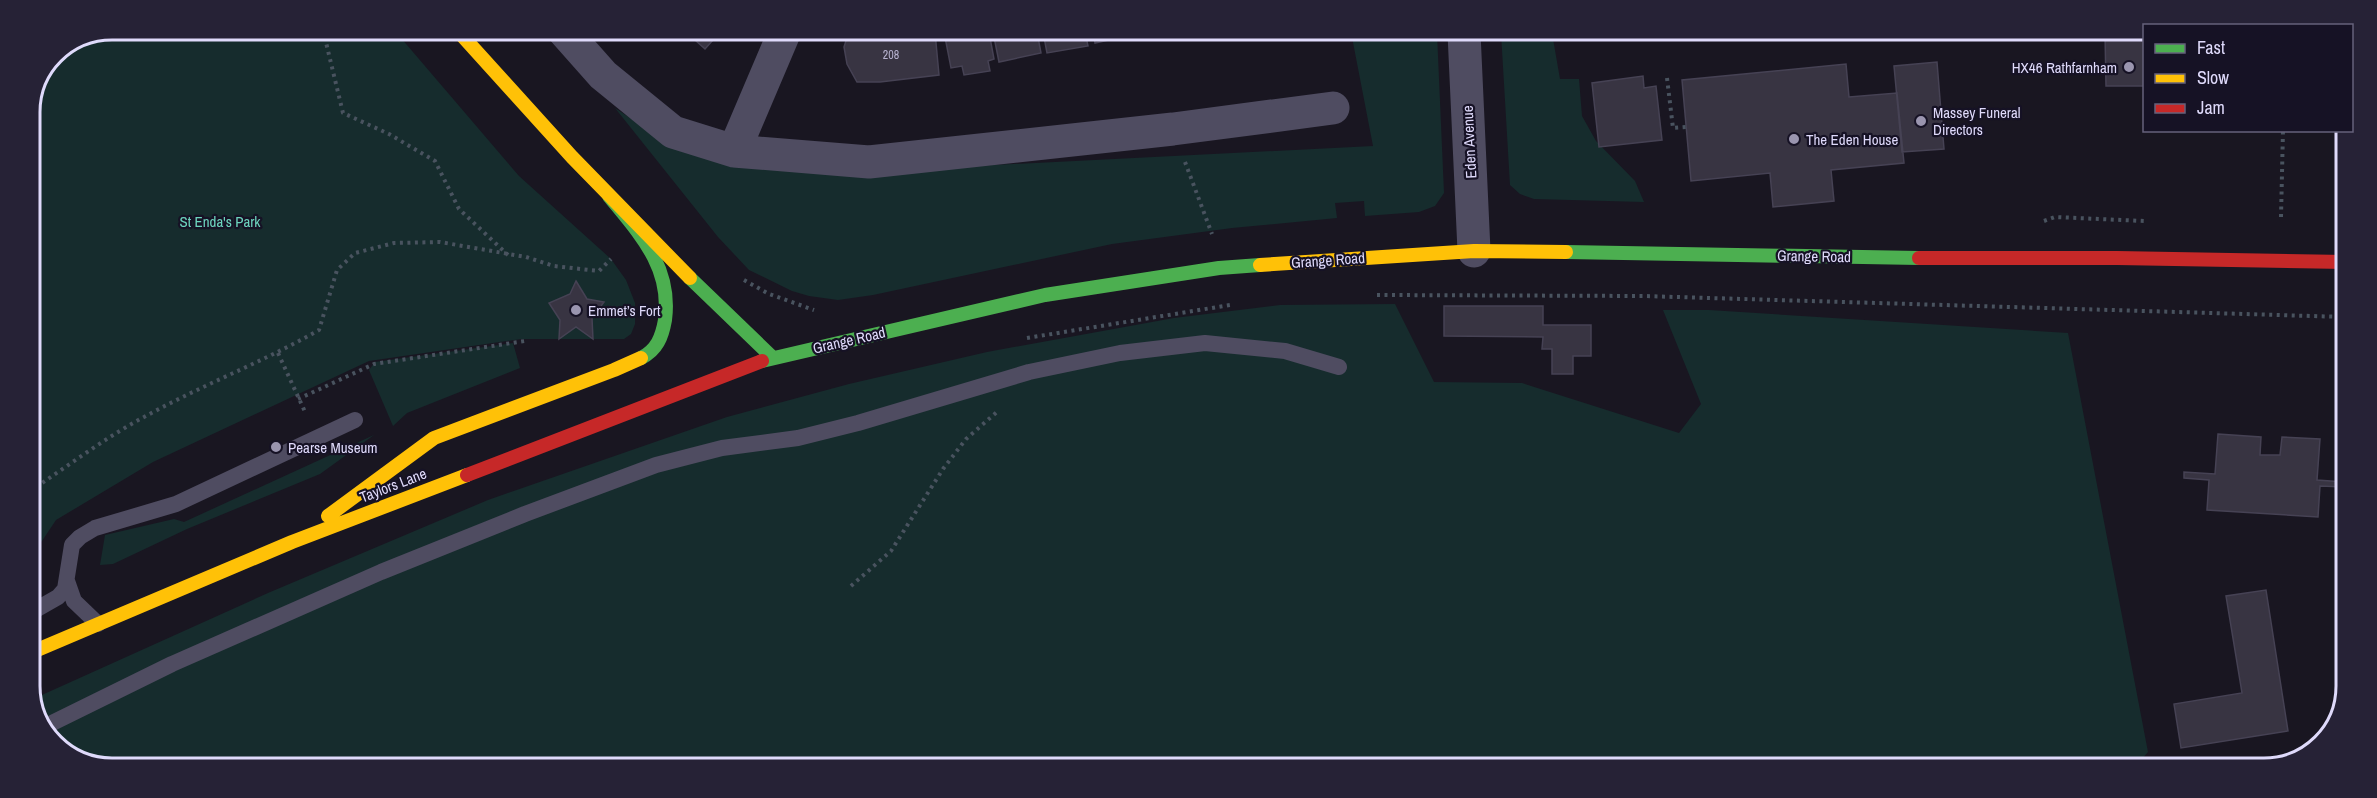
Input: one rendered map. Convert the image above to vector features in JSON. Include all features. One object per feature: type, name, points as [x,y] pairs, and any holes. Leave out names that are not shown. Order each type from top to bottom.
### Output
[{"type":"main road","points":[[467,41],[517,99],[609,196],[772,357]]},
{"type":"main road","points":[[292,542],[435,438],[614,370],[650,354],[658,344],[663,332],[667,302],[665,285],[654,257],[642,237],[609,196]]},
{"type":"main road","name":"Grange Road","points":[[772,357],[1045,295],[1219,268],[1474,251],[1644,252],[1886,258],[2117,258],[2336,262]]},
{"type":"main road","name":"Taylors Lane","points":[[41,648],[292,542],[772,357]]},
{"type":"street","points":[[573,41],[603,75],[673,132],[734,151],[869,162],[1173,129],[1334,108]]},
{"type":"street","points":[[734,151],[781,41]]},
{"type":"street","name":"Eden Avenue","points":[[1464,41],[1474,251]]},
{"type":"lane","points":[[52,723],[172,664],[381,572],[525,514],[656,465],[722,448],[808,436],[1029,372],[1120,353],[1205,343],[1286,351],[1339,367]]},
{"type":"lane","points":[[41,607],[58,597],[65,589],[72,545],[80,537],[96,528],[176,504],[355,420]]},
{"type":"lane","points":[[67,581],[74,601],[98,624]]},
{"type":"path","points":[[326,41],[343,113],[389,134],[435,161],[459,209],[508,255]]},
{"type":"path","points":[[1667,78],[1673,128],[1686,127]]},
{"type":"path","points":[[1173,129],[1216,243]]},
{"type":"path","points":[[2281,217],[2283,132]]},
{"type":"path","points":[[41,485],[144,417],[239,368],[278,353],[319,330],[337,270],[355,253],[394,243],[440,242],[526,257],[554,266],[599,270],[611,259]]},
{"type":"path","points":[[1373,295],[1643,296],[2336,317]]},
{"type":"path","points":[[1020,339],[1239,303]]},
{"type":"path","points":[[278,353],[297,397],[374,364],[525,341]]},
{"type":"path","points":[[851,586],[891,551],[955,454],[966,440],[1021,388],[1029,372]]},
{"type":"green space","name":"St Enda's Park","points":[[112,41],[404,41],[519,176],[611,259],[626,280],[635,303],[635,324],[631,334],[624,339],[521,339],[369,361],[153,462],[56,520],[42,541],[42,98],[53,72],[72,53],[85,46]]},
{"type":"green space","points":[[1353,41],[1437,41],[1444,193],[1435,206],[1419,212],[1365,216],[1364,201],[1335,203],[1337,218],[1232,228],[1112,244],[873,295],[838,300],[792,291],[749,270],[718,237],[615,108],[669,144],[895,170],[1373,146]]},
{"type":"green space","points":[[1501,41],[1553,41],[1560,79],[1579,79],[1582,116],[1596,141],[1635,181],[1644,202],[1534,199],[1520,194],[1510,185]]},
{"type":"green space","points":[[1395,304],[1434,382],[1522,383],[1679,433],[1701,404],[1663,310],[1709,310],[2068,333],[2148,752],[2143,758],[112,758],[85,752],[65,740],[53,726],[43,704],[42,695],[268,593],[488,500],[727,417],[849,384],[987,352],[1174,318],[1280,305]]},
{"type":"green space","points":[[513,343],[520,368],[407,413],[393,426],[369,370],[375,362]]},
{"type":"green space","points":[[374,435],[320,474],[187,529],[113,564],[100,565],[105,535],[174,519],[184,522]]},
{"type":"building","points":[[696,41],[712,41],[705,49]]},
{"type":"building","points":[[846,41],[936,41],[939,75],[880,82],[857,82],[847,64],[844,47]]},
{"type":"building","points":[[946,41],[991,41],[994,59],[988,61],[990,71],[964,75],[962,66],[951,68]]},
{"type":"building","points":[[995,41],[1039,41],[1041,53],[999,62]]},
{"type":"building","points":[[1045,41],[1087,41],[1088,46],[1047,53]]},
{"type":"building","points":[[2105,41],[2143,41],[2143,86],[2106,86]]},
{"type":"building","name":"Massey Funeral Directors","points":[[1937,62],[1944,149],[1902,152],[1894,66]]},
{"type":"building","name":"The Eden House","points":[[1846,64],[1849,97],[1897,93],[1904,163],[1831,170],[1834,201],[1773,207],[1770,173],[1691,181],[1682,80]]},
{"type":"building","points":[[1643,76],[1644,88],[1656,86],[1662,140],[1599,147],[1592,83]]},
{"type":"building","name":"Emmet’s Fort","points":[[576,281],[587,299],[604,302],[592,318],[593,339],[576,327],[559,339],[560,320],[549,303],[570,294]]},
{"type":"building","points":[[1444,306],[1543,306],[1543,325],[1591,325],[1591,356],[1573,356],[1573,374],[1552,374],[1552,349],[1542,349],[1543,337],[1444,336]]},
{"type":"building","points":[[2218,434],[2261,437],[2260,455],[2280,455],[2282,437],[2320,439],[2317,480],[2336,481],[2336,487],[2320,486],[2318,517],[2207,510],[2209,480],[2184,478],[2184,472],[2215,474]]},
{"type":"building","points":[[2266,590],[2288,731],[2181,748],[2174,704],[2242,693],[2226,596]]},
{"type":"traffic: fast","points":[[609,196],[651,252],[664,284],[666,301],[662,332],[655,347],[641,358]]},
{"type":"traffic: fast","points":[[1566,252],[1919,258]]},
{"type":"traffic: fast","points":[[762,361],[1045,295],[1219,268],[1260,265]]},
{"type":"traffic: fast","points":[[690,278],[772,357]]},
{"type":"traffic: slow","points":[[467,41],[572,157],[690,278]]},
{"type":"traffic: slow","points":[[1260,265],[1474,251],[1566,252]]},
{"type":"traffic: slow","points":[[328,516],[434,438],[641,358]]},
{"type":"traffic: slow","points":[[41,648],[292,542],[467,475]]},
{"type":"traffic: jam","points":[[1919,258],[2117,258],[2336,262]]},
{"type":"traffic: jam","points":[[467,475],[762,361]]},
{"type":"place","name":"HX46 Rathfarnham","points":[[2129,67]]},
{"type":"place","name":"Massey Funeral Directors","points":[[1921,121]]},
{"type":"place","name":"The Eden House","points":[[1794,139]]},
{"type":"place","name":"Emmet’s Fort","points":[[576,310]]},
{"type":"place","name":"Pearse Museum","points":[[276,447]]}]
